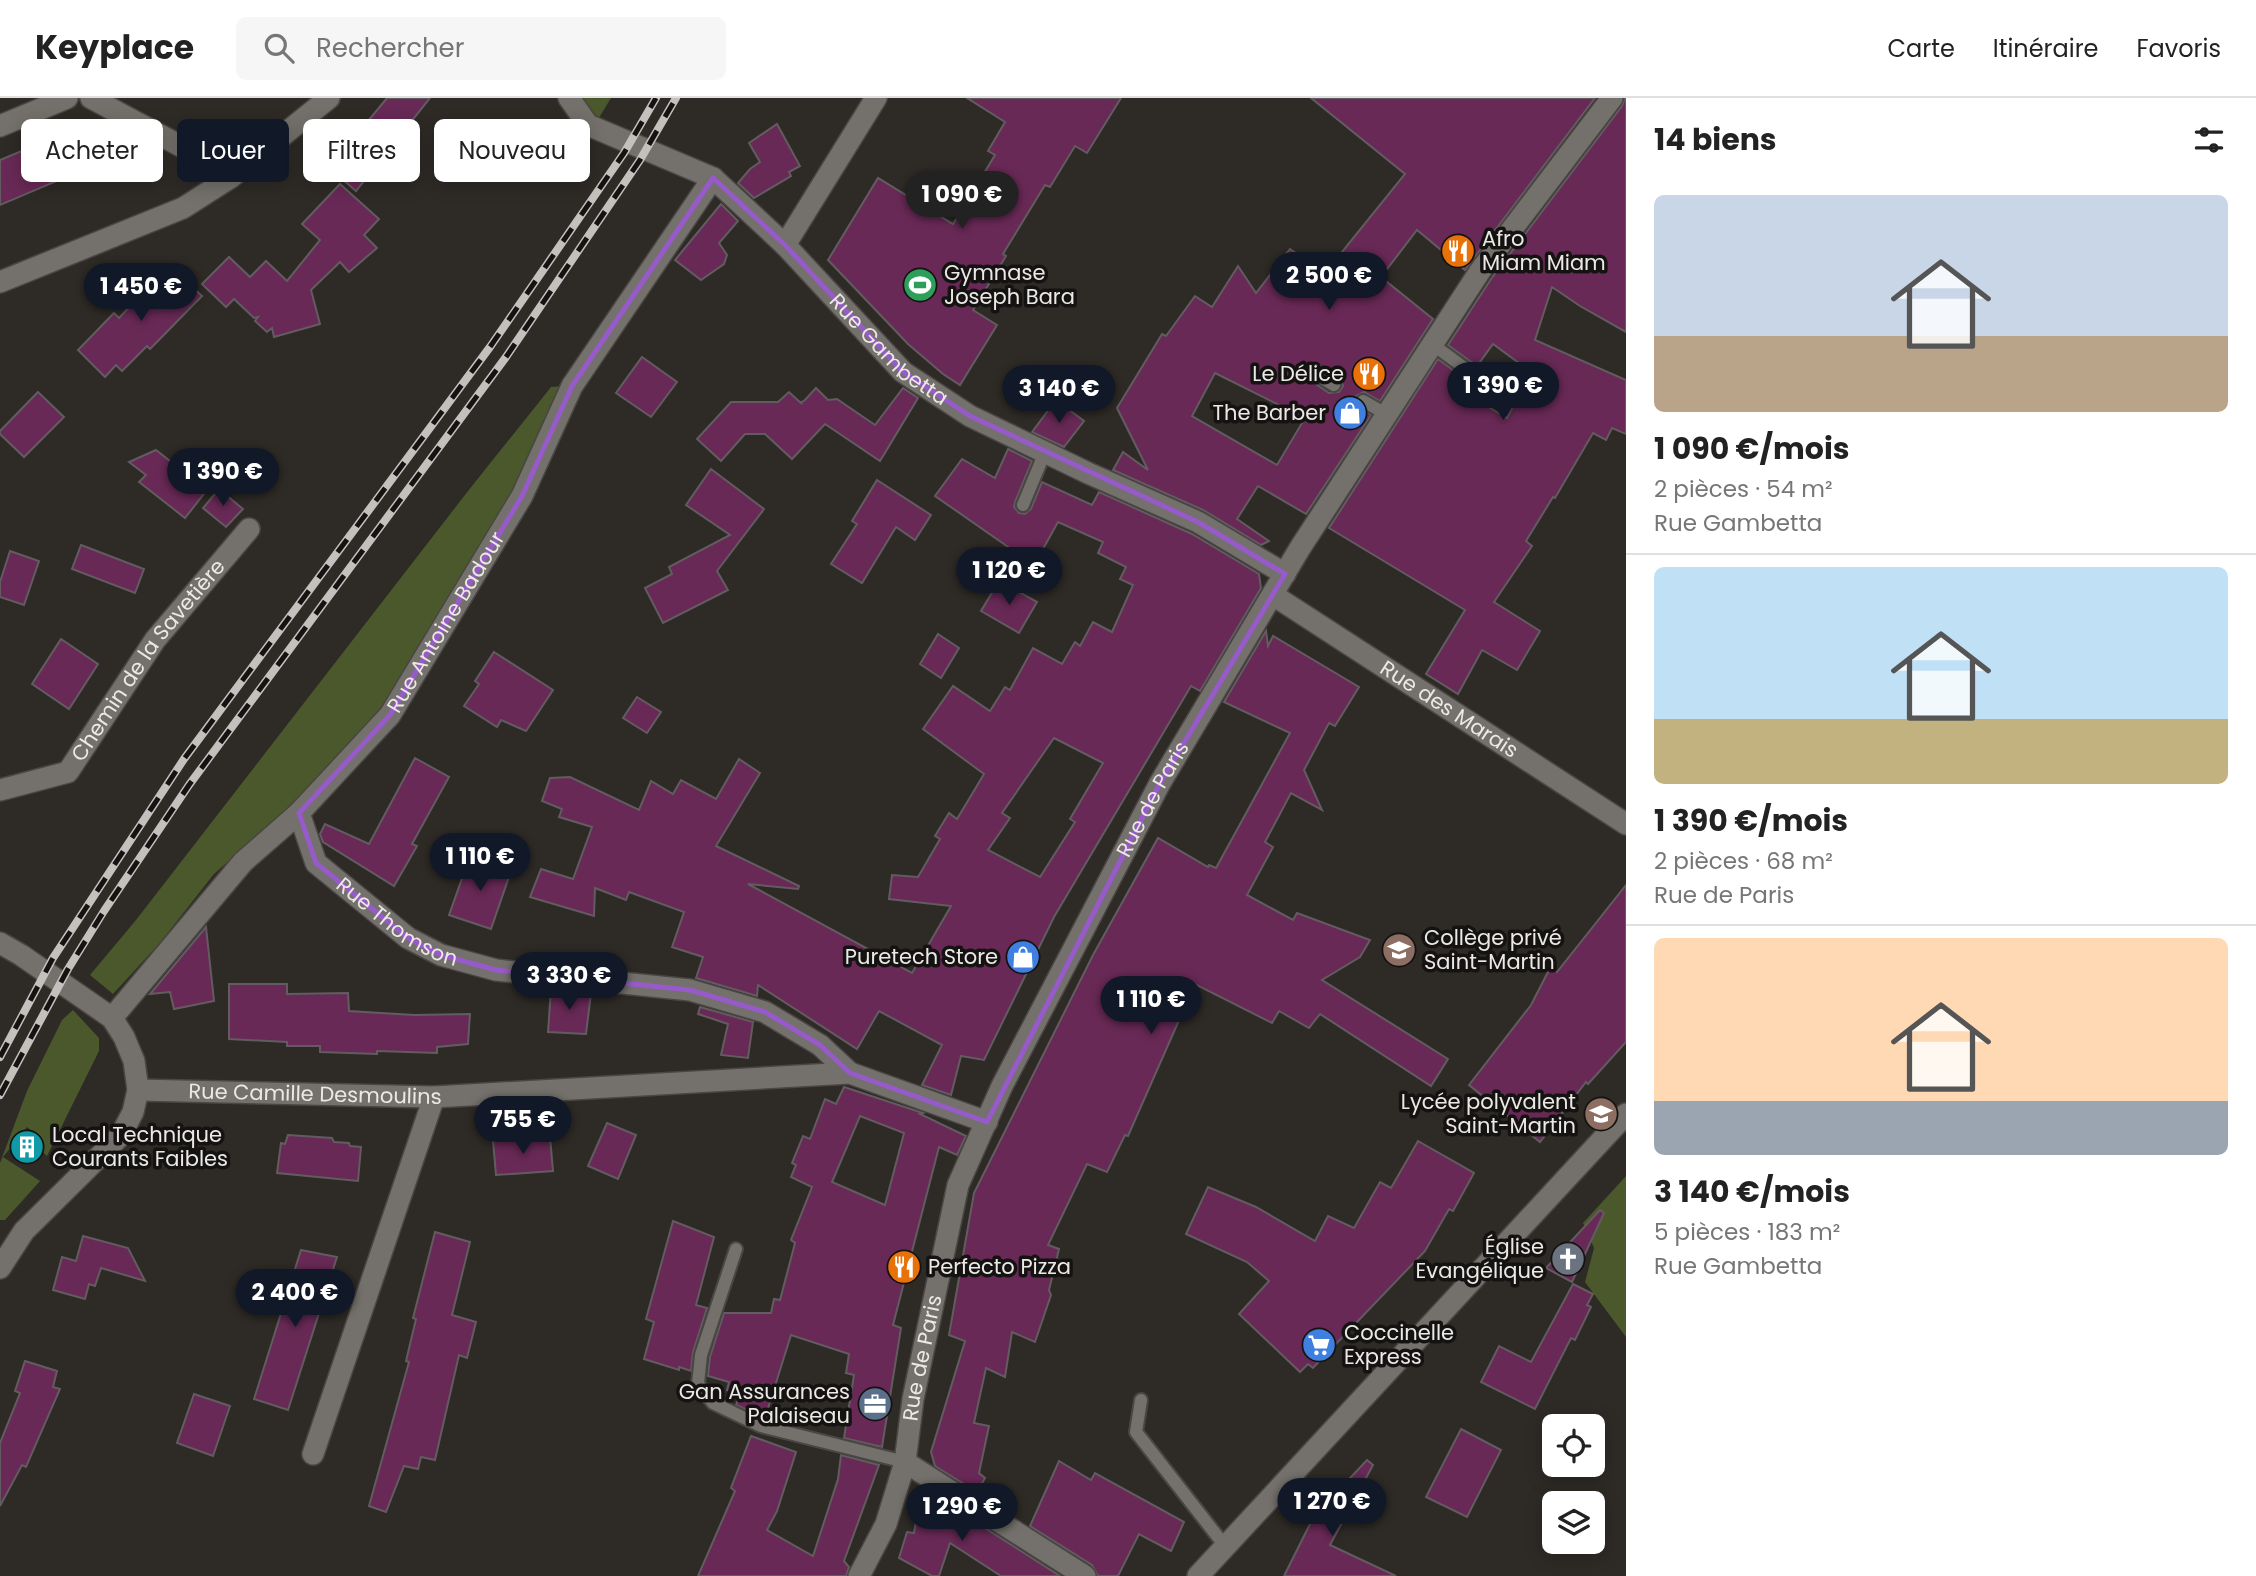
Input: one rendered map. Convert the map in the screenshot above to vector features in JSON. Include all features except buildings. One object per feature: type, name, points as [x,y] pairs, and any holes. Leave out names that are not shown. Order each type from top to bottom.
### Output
[{"type":"street","points":[[0,126],[66,98]]},
{"type":"street","points":[[91,98],[177,144]]},
{"type":"street","points":[[289,130],[329,98]]},
{"type":"street","name":"Rue Gambetta","points":[[569,98],[588,125],[713,178],[785,245],[904,372],[970,416],[1198,522],[1285,574]]},
{"type":"street","points":[[785,245],[876,98]]},
{"type":"street","name":"Rue de Paris","points":[[859,1576],[886,1524],[905,1462],[913,1399],[958,1185],[1002,1086],[1160,783],[1285,574],[1480,271],[1612,98]]},
{"type":"street","name":"Rue Antoine Badour","points":[[112,1018],[243,862],[299,813],[390,716],[522,496],[572,386],[713,178]]},
{"type":"street","points":[[0,282],[183,208],[224,182]]},
{"type":"street","name":"Chemin de la Savetière","points":[[0,790],[68,772],[155,640],[249,529]]},
{"type":"street","name":"Rue des Marais","points":[[1273,595],[1626,824]]},
{"type":"street","name":"Rue Thomson","points":[[299,813],[316,863],[408,938],[441,955],[496,970],[690,990],[765,1012],[820,1045],[849,1073]]},
{"type":"street","points":[[0,943],[112,1018],[134,1061],[138,1090],[133,1112],[121,1135],[24,1231],[0,1268]]},
{"type":"street","name":"Rue Camille Desmoulins","points":[[138,1090],[434,1097],[849,1073],[987,1122]]},
{"type":"street","points":[[313,1454],[434,1097]]},
{"type":"street","points":[[1198,1576],[1626,1114]]},
{"type":"street","points":[[905,1462],[1085,1576]]},
{"type":"lane","points":[[1432,344],[1496,391]]},
{"type":"lane","points":[[1314,373],[1334,385]]},
{"type":"lane","points":[[1363,401],[1386,414]]},
{"type":"lane","points":[[1023,505],[1045,452]]},
{"type":"lane","points":[[736,1249],[701,1356],[698,1384],[713,1403],[761,1426],[905,1462]]},
{"type":"lane","points":[[1141,1401],[1136,1432],[1225,1546]]},
{"type":"highlighted area","points":[[713,178],[785,245],[903,372],[970,416],[1198,522],[1285,574],[1160,783],[987,1122],[850,1073],[820,1045],[765,1012],[690,990],[496,970],[441,955],[408,938],[316,863],[299,813],[390,715],[522,496],[572,386]]},
{"type":"green space","points":[[578,98],[611,98],[597,121]]},
{"type":"green space","points":[[564,386],[518,488],[380,713],[295,802],[214,874],[159,944],[113,994],[90,975],[136,920],[551,387]]},
{"type":"green space","points":[[73,1010],[99,1038],[99,1051],[47,1156],[40,1150],[44,1141],[27,1127],[3,1157],[40,1181],[5,1220],[0,1220],[0,1163],[27,1091],[62,1020]]},
{"type":"green space","points":[[1626,1176],[1626,1337],[1585,1282],[1594,1248],[1583,1223]]},
{"type":"railway","points":[[0,1057],[53,958],[184,759],[490,347],[624,153],[656,98]]},
{"type":"railway","points":[[0,1095],[68,969],[189,785],[506,357],[640,160],[676,98]]},
{"type":"place","name":"Afro Miam Miam","points":[[1458,251]]},
{"type":"place","name":"Gymnase Joseph Bara","points":[[920,285]]},
{"type":"place","name":"Le Délice","points":[[1369,374]]},
{"type":"place","name":"The Barber","points":[[1350,413]]},
{"type":"place","name":"Collège privé Saint-Martin","points":[[1399,950]]},
{"type":"place","name":"Puretech Store","points":[[1023,957]]},
{"type":"place","name":"Lycée polyvalent Saint-Martin","points":[[1601,1114]]},
{"type":"place","name":"Local Technique Courants Faibles","points":[[27,1147]]},
{"type":"place","name":"Église Evangélique","points":[[1568,1259]]},
{"type":"place","name":"Perfecto Pizza","points":[[904,1267]]},
{"type":"place","name":"Coccinelle Express","points":[[1319,1345]]},
{"type":"place","name":"Gan Assurances Palaiseau","points":[[875,1404]]}]
